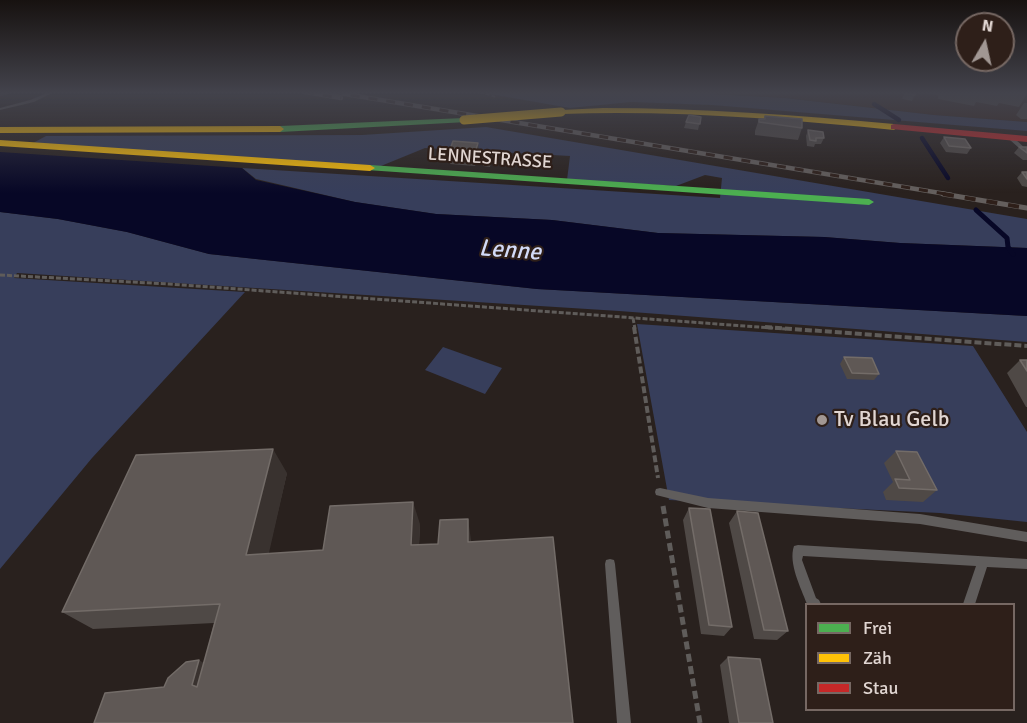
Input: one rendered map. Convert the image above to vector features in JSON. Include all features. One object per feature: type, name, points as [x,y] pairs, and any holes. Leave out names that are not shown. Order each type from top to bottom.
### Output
[{"type":"main road","name":"LENNESTRASSE","points":[[0,130],[321,129],[405,126]]},
{"type":"main road","name":"LENNESTRASSE","points":[[879,126],[1027,140]]},
{"type":"main road","name":"LENNESTRASSE","points":[[0,143],[869,202]]},
{"type":"lane","points":[[1011,139],[1027,153]]},
{"type":"lane","points":[[660,492],[708,503],[920,519],[1027,537]]},
{"type":"lane","points":[[814,603],[797,560],[798,550],[1027,564]]},
{"type":"lane","points":[[969,603],[983,561]]},
{"type":"lane","points":[[610,564],[624,723]]},
{"type":"path","points":[[0,275],[169,284],[633,318],[833,330],[1027,346]]},
{"type":"path","points":[[633,318],[700,723]]},
{"type":"shaded area","points":[[963,126],[1027,126],[1027,131]]},
{"type":"shaded area","points":[[486,127],[1027,219],[1027,248],[900,243],[824,237],[658,233],[552,220],[436,214],[355,202],[256,179],[242,168],[720,198],[722,178],[705,175],[676,186],[567,180],[570,156],[425,148],[376,168],[33,143],[46,136],[362,135]]},
{"type":"shaded area","points":[[0,212],[58,219],[127,232],[209,254],[537,289],[1027,316],[1027,342],[619,311],[17,273],[14,278],[245,292],[92,458],[0,569]]},
{"type":"shaded area","name":"Tv Blau Gelb","points":[[637,324],[973,346],[1027,432],[1027,522],[940,513],[669,500]]},
{"type":"shaded area","points":[[443,347],[502,368],[485,394],[425,370]]},
{"type":"water","name":"Lenne","points":[[0,152],[242,168],[256,180],[355,202],[436,214],[552,220],[658,233],[824,237],[900,243],[1027,248],[1027,316],[537,289],[209,254],[127,232],[58,219],[0,212]]},
{"type":"building","points":[[808,130],[823,132],[824,138],[816,138],[816,141],[810,140]]},
{"type":"building","points":[[944,137],[965,139],[971,148],[949,146]]},
{"type":"building","points":[[453,141],[478,143],[475,153],[449,152]]},
{"type":"building","points":[[1019,147],[1027,147],[1027,153]]},
{"type":"building","points":[[485,154],[491,154],[489,160],[483,160]]},
{"type":"building","points":[[844,357],[872,358],[879,374],[852,373]]},
{"type":"building","points":[[1020,360],[1027,360],[1027,371]]},
{"type":"building","points":[[273,449],[246,555],[323,550],[330,506],[413,502],[411,545],[438,544],[440,520],[468,519],[468,542],[553,537],[573,723],[94,723],[105,693],[164,687],[168,678],[186,662],[199,660],[192,685],[197,687],[220,604],[62,612],[136,455]]},
{"type":"building","points":[[896,451],[917,452],[937,490],[899,488],[895,479],[910,480]]},
{"type":"building","points":[[689,508],[710,509],[732,627],[709,625]]},
{"type":"building","points":[[737,511],[758,513],[788,631],[764,630]]},
{"type":"building","points":[[728,657],[760,659],[773,723],[739,723]]},
{"type":"waterway","points":[[922,138],[948,178]]},
{"type":"waterway","points":[[976,210],[1007,238],[1008,247],[1013,254]]},
{"type":"railway","points":[[536,126],[952,195]]},
{"type":"railway","points":[[943,194],[1027,208]]},
{"type":"traffic: fast","points":[[280,129],[347,126]]},
{"type":"traffic: fast","points":[[370,168],[869,202]]},
{"type":"traffic: slow","points":[[880,126],[894,127]]},
{"type":"traffic: slow","points":[[0,130],[280,129]]},
{"type":"traffic: slow","points":[[0,143],[370,168]]},
{"type":"traffic: jam","points":[[894,127],[1027,139]]},
{"type":"place","name":"Tv Blau Gelb","points":[[822,420]]}]
